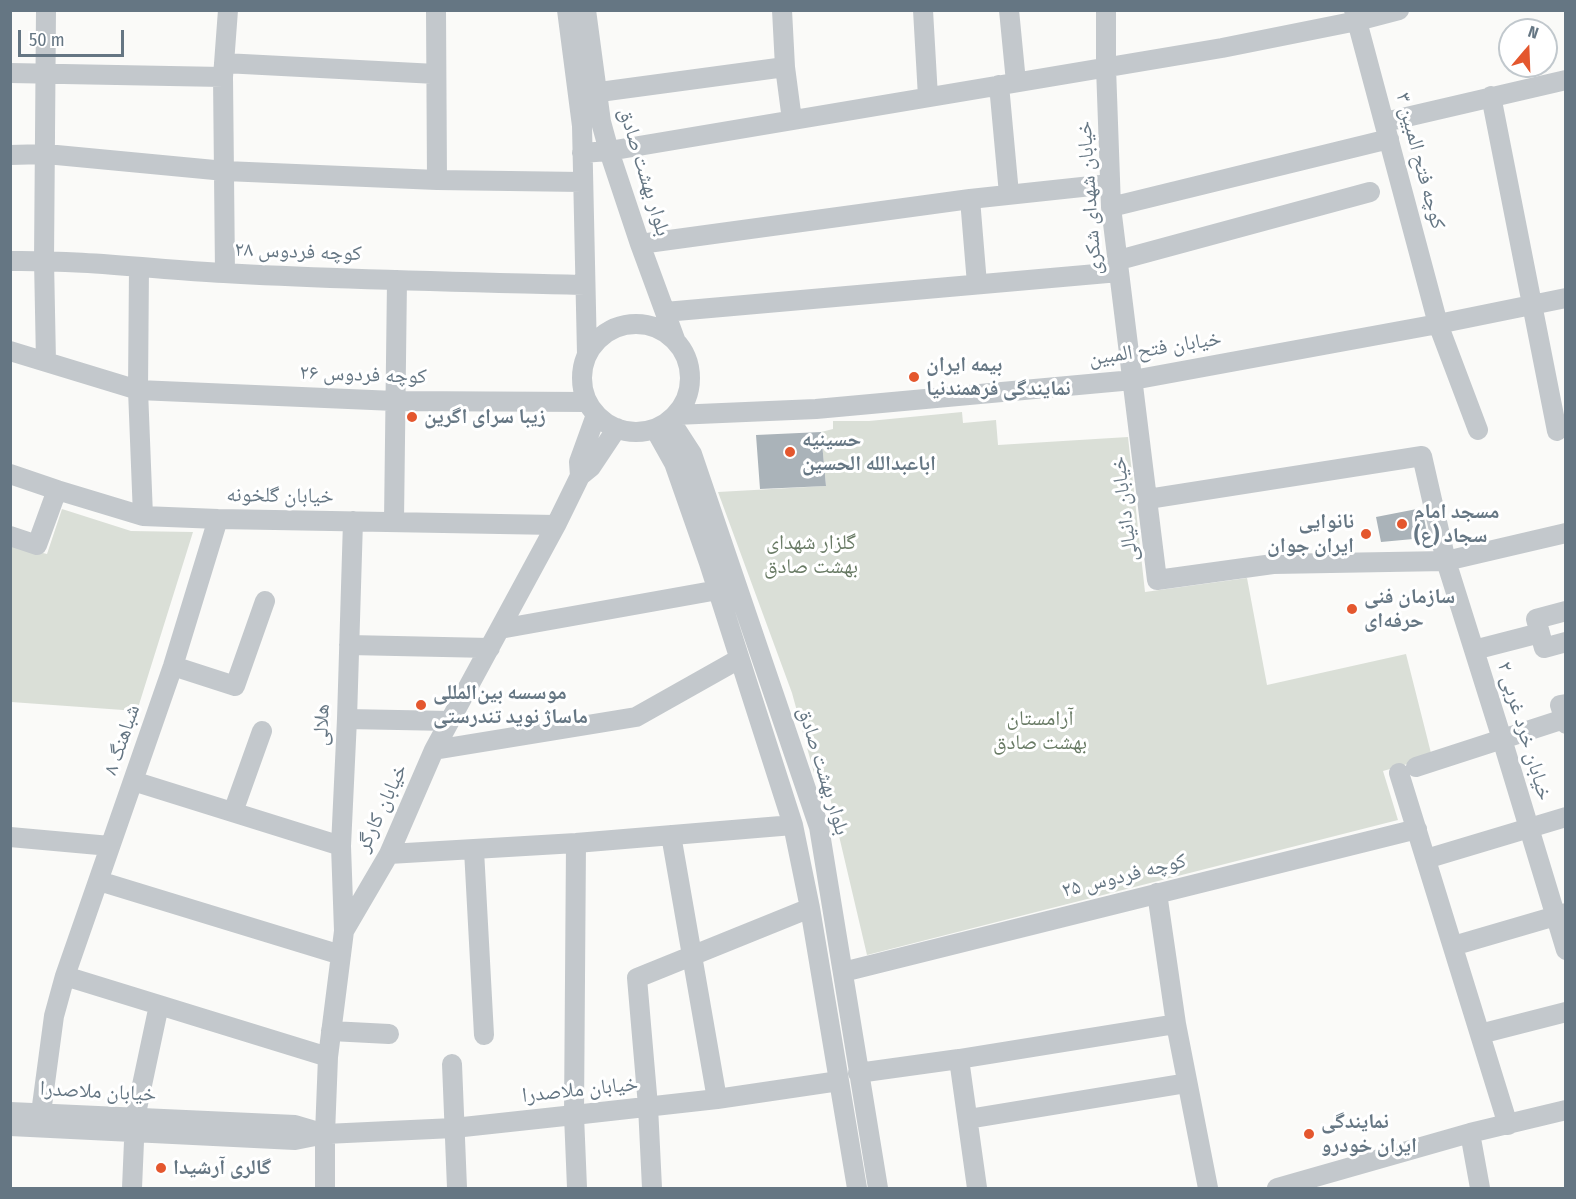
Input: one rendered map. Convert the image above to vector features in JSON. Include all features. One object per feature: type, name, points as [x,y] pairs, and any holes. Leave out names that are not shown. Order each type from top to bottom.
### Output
[{"type":"street","points":[[46,10],[44,260],[46,362]]},
{"type":"street","points":[[225,273],[223,70],[228,10]]},
{"type":"street","points":[[436,10],[437,180]]},
{"type":"street","points":[[567,10],[582,126],[587,354]]},
{"type":"street","name":"بلوار بهشت صادق","points":[[586,10],[601,122],[640,244],[676,342]]},
{"type":"street","points":[[782,10],[785,67],[792,120]]},
{"type":"street","points":[[923,10],[928,97]]},
{"type":"street","points":[[1009,10],[1009,194]]},
{"type":"street","name":"خیابان شهدای شکری","points":[[1106,10],[1110,184],[1133,380]]},
{"type":"street","points":[[582,153],[609,151],[1222,48],[1355,16],[1399,10]]},
{"type":"street","name":"کوچه فتح المبین ۳","points":[[1355,16],[1438,324],[1478,430]]},
{"type":"street","points":[[597,94],[785,67]]},
{"type":"street","points":[[10,74],[223,70],[436,74]]},
{"type":"street","points":[[1112,207],[1387,130],[1491,96],[1566,80]]},
{"type":"street","points":[[1491,96],[1557,431]]},
{"type":"street","points":[[10,155],[46,154],[225,171],[437,180],[582,182]]},
{"type":"street","points":[[640,244],[1009,194],[1110,184]]},
{"type":"street","points":[[665,312],[976,284],[1119,266],[1371,192]]},
{"type":"street","points":[[970,199],[976,284]]},
{"type":"street","name":"کوچه فردوس ۲۸","points":[[10,261],[44,260],[225,273],[585,285]]},
{"type":"street","points":[[139,267],[138,390],[143,516]]},
{"type":"street","points":[[394,521],[397,280]]},
{"type":"street","name":"خیابان فتح المبین","points":[[667,421],[1133,380],[1566,298]]},
{"type":"street","points":[[628,324],[646,325],[663,331],[676,342],[686,357],[690,374],[689,391],[682,407],[667,421],[639,432],[608,424],[592,409],[583,388],[582,370],[587,354],[604,334],[628,324]]},
{"type":"street","name":"کوچه فردوس ۲۶","points":[[10,351],[138,390],[592,409]]},
{"type":"street","name":"خیابان دانیالی","points":[[1133,380],[1157,580],[1273,564],[1446,561],[1566,533]]},
{"type":"street","name":"خیابان کارگر","points":[[580,476],[579,462],[592,409]]},
{"type":"street","points":[[667,421],[674,464],[718,590],[793,825],[810,908],[857,1188]]},
{"type":"street","name":"بلوار بهشت صادق","points":[[667,421],[692,454],[819,827],[878,1188]]},
{"type":"street","name":"خیابان کارگر","points":[[325,1188],[328,1057],[344,931],[389,854],[434,750],[556,525],[580,476],[591,467],[617,428]]},
{"type":"street","name":"خیابان خرد غربی ۲","points":[[1148,499],[1422,456],[1446,561],[1528,828],[1560,915],[1566,950]]},
{"type":"street","name":"خیابان گلخونه","points":[[10,474],[143,516],[556,525]]},
{"type":"street","points":[[10,536],[38,545],[57,490]]},
{"type":"street","name":"شباهنگ ۸","points":[[41,1113],[54,1016],[65,976],[173,666],[218,519]]},
{"type":"street","name":"هلالی","points":[[344,931],[341,846],[353,521]]},
{"type":"street","points":[[500,629],[718,590]]},
{"type":"street","points":[[173,666],[235,686],[265,601]]},
{"type":"street","points":[[1566,611],[1536,619],[1544,648],[1566,642]]},
{"type":"street","points":[[1474,650],[1540,633]]},
{"type":"street","points":[[349,645],[490,648]]},
{"type":"street","points":[[434,750],[636,717],[739,659]]},
{"type":"street","points":[[1508,1125],[1417,829],[1408,770],[1502,740],[1565,716]]},
{"type":"street","points":[[347,719],[449,721]]},
{"type":"street","points":[[233,812],[262,730]]},
{"type":"street","points":[[133,781],[341,846]]},
{"type":"street","points":[[1426,859],[1566,817]]},
{"type":"street","points":[[389,854],[576,843],[793,825]]},
{"type":"street","name":"کوچه فردوس ۲۵","points":[[843,972],[1417,829]]},
{"type":"street","points":[[671,835],[717,1099]]},
{"type":"street","points":[[10,837],[110,846]]},
{"type":"street","points":[[576,843],[574,1115],[577,1188]]},
{"type":"street","points":[[474,850],[484,1035]]},
{"type":"street","points":[[99,881],[341,955]]},
{"type":"street","points":[[1157,893],[1176,1023],[1208,1188]]},
{"type":"street","points":[[652,1188],[648,1106],[637,978],[810,908]]},
{"type":"street","points":[[1453,946],[1560,915]]},
{"type":"street","points":[[65,976],[328,1057]]},
{"type":"street","points":[[132,1188],[134,1125],[159,1005]]},
{"type":"street","points":[[1480,1034],[1566,1012]]},
{"type":"street","points":[[858,1073],[959,1059],[1176,1023]]},
{"type":"street","points":[[331,1031],[389,1034]]},
{"type":"street","points":[[959,1059],[977,1188]]},
{"type":"street","points":[[452,1064],[457,1188]]},
{"type":"street","name":"خیابان ملاصدرا","points":[[10,1126],[295,1125],[325,1134],[454,1128],[717,1099],[839,1081]]},
{"type":"street","points":[[968,1119],[1187,1083]]},
{"type":"street","points":[[1277,1188],[1470,1133],[1566,1110]]},
{"type":"street","name":"خیابان ملاصدرا","points":[[10,1112],[41,1113],[134,1125]]},
{"type":"street","points":[[1470,1133],[1480,1188]]},
{"type":"green space","name":"آرامستان بهشت صادق","points":[[962,412],[963,423],[996,420],[998,445],[1128,437],[1145,592],[1247,578],[1267,685],[1406,654],[1432,757],[1383,771],[1398,820],[867,955],[824,772],[814,773],[792,693],[718,492],[826,486],[821,432],[833,429],[833,421],[869,421]]},
{"type":"green space","points":[[62,509],[131,531],[193,532],[137,711],[11,702],[10,545],[47,554]]},
{"type":"building","name":"حسینیه اباعبدالله الحسین","points":[[821,432],[826,486],[760,489],[756,435]]},
{"type":"building","name":"مسجد امام سجاد (ع)","points":[[1422,508],[1427,533],[1424,538],[1381,542],[1376,517]]},
{"type":"place","name":"بیمه ایران نمایندگی فرهمندنیا","points":[[914,377]]},
{"type":"place","name":"زیبا سرای اگرین","points":[[412,417]]},
{"type":"place","name":"حسینیه اباعبدالله الحسین","points":[[790,452]]},
{"type":"place","name":"مسجد امام سجاد (ع)","points":[[1402,524]]},
{"type":"place","name":"نانوایی ایران جوان","points":[[1366,534]]},
{"type":"place","name":"سازمان فنی حرفه‌ای","points":[[1352,609]]},
{"type":"place","name":"موسسه بین‌المللی ماساژ نوید تندرستی","points":[[421,705]]},
{"type":"place","name":"نمایندگی ایران خودرو","points":[[1309,1134]]},
{"type":"place","name":"گالری آرشیدا","points":[[161,1168]]},
{"type":"park label","name":"گلزار شهدای بهشت صادق","points":[[811,555]]}]
